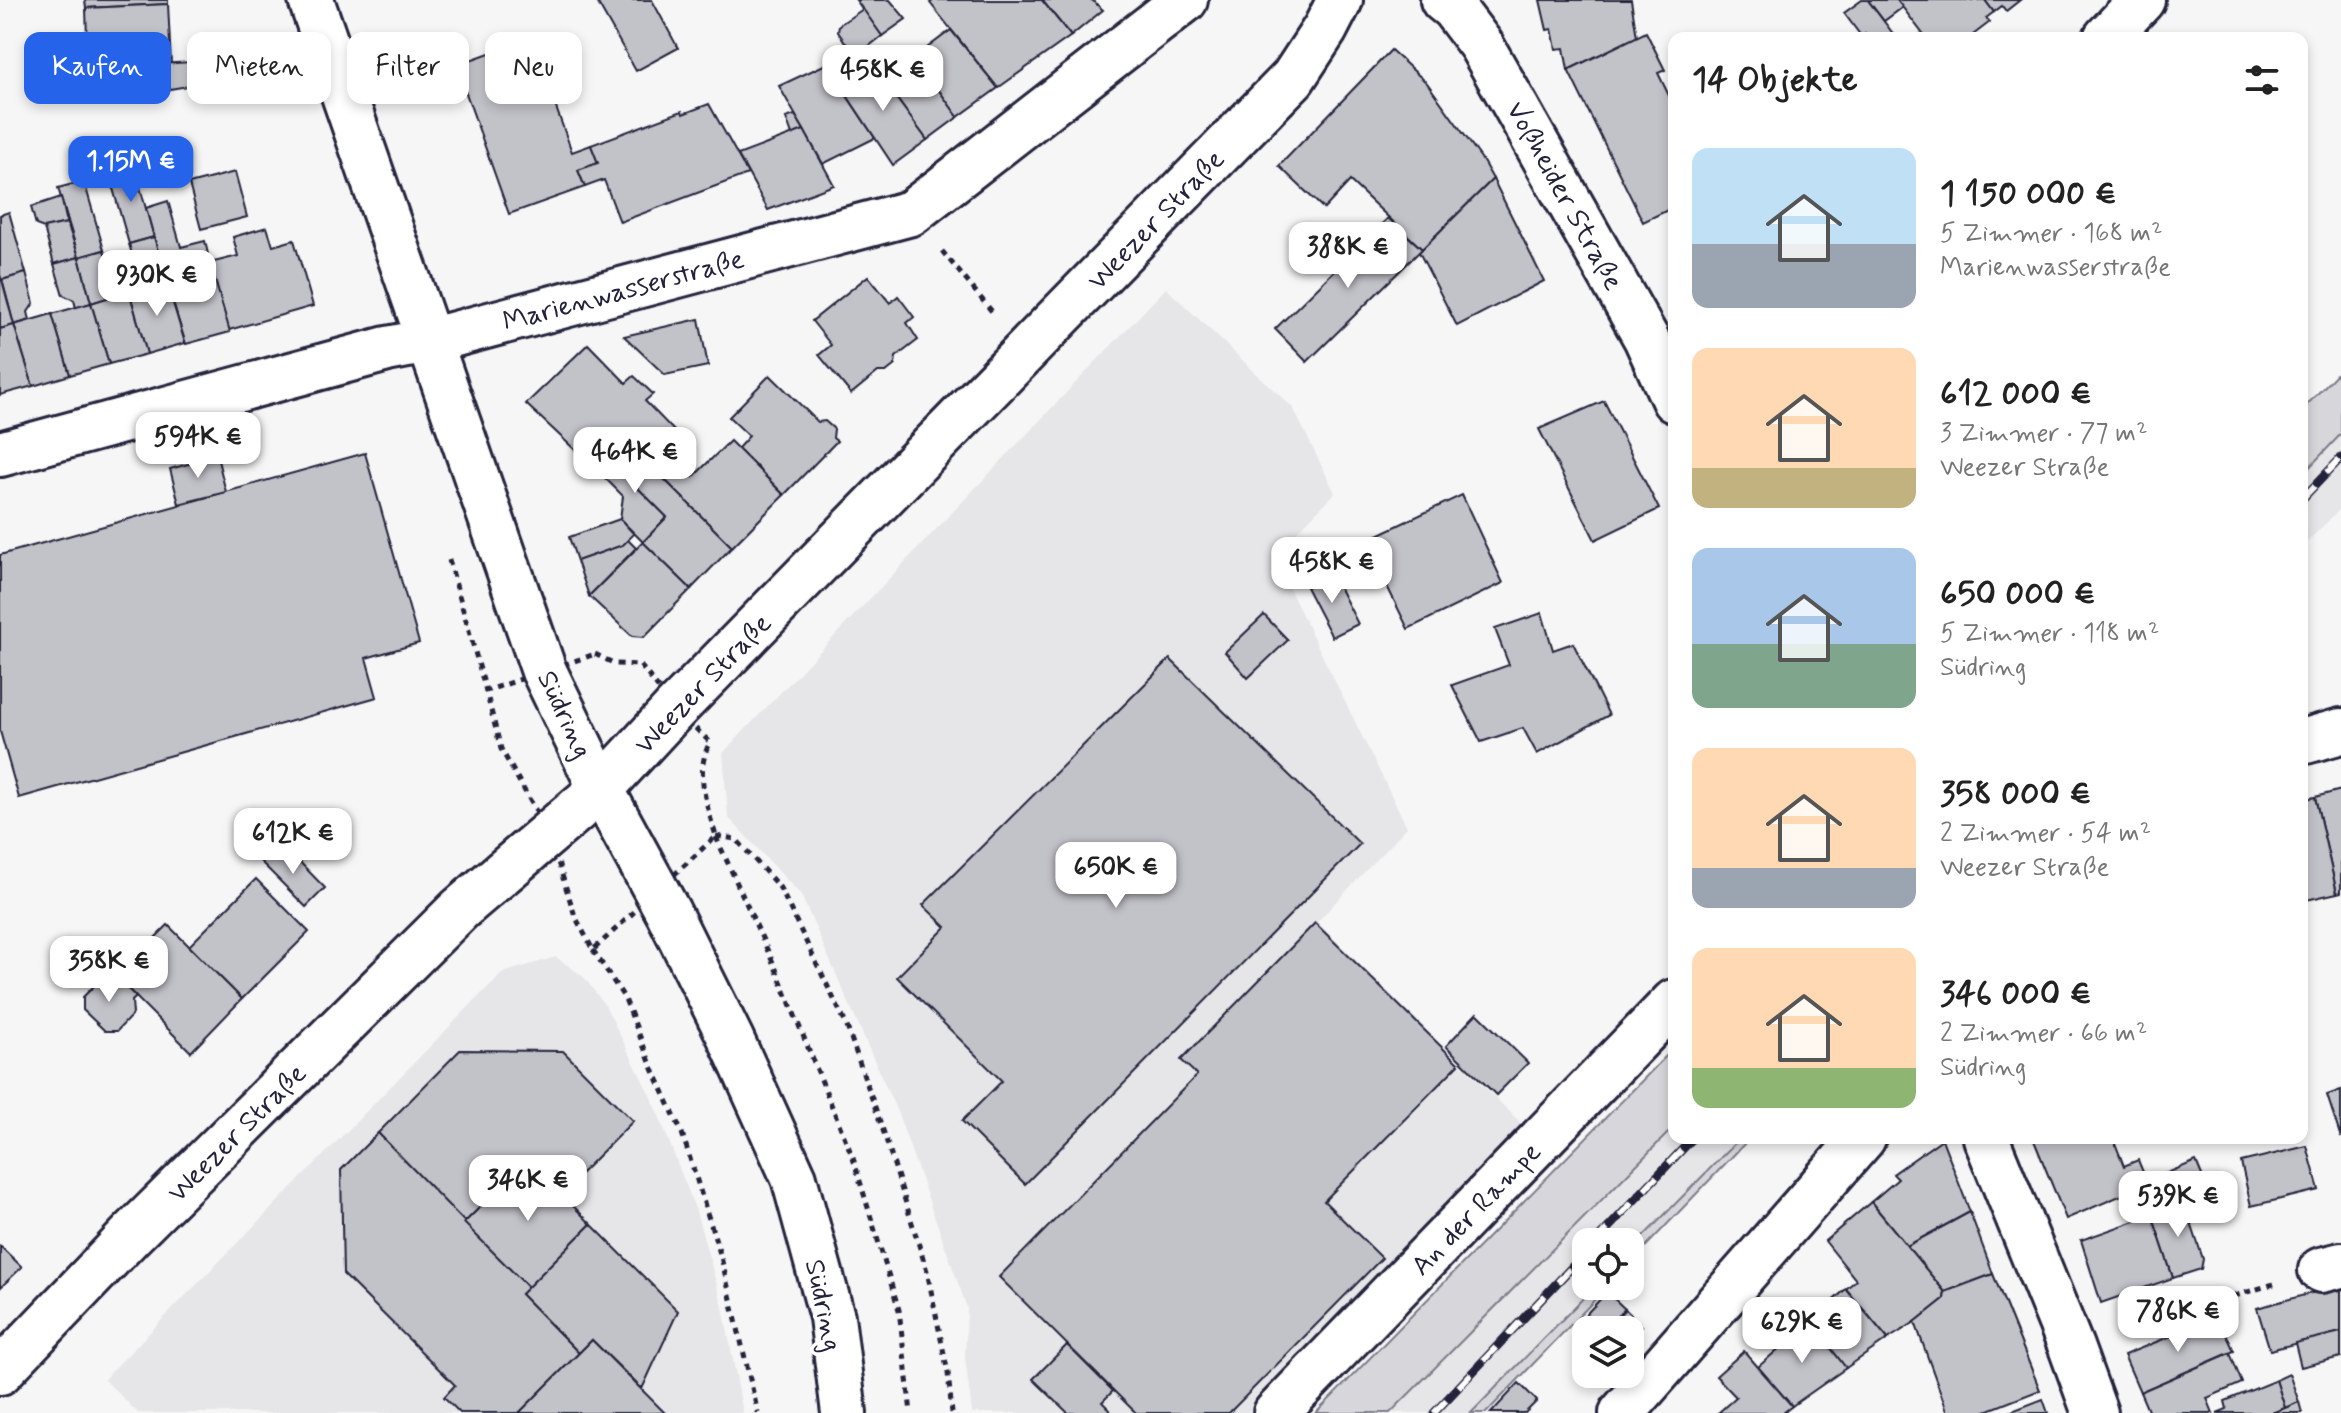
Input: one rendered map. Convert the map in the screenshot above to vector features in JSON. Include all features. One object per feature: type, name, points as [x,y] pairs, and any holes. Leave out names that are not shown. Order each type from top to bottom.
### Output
[{"type":"street","name":"Südring","points":[[311,0],[544,671],[601,789],[696,968],[794,1178],[832,1317],[844,1413]]},
{"type":"street","name":"Marienwasserstraße","points":[[0,454],[387,349],[429,341],[911,213],[1185,0]]},
{"type":"street","name":"Weezer Straße","points":[[0,1372],[131,1235],[460,909],[601,789],[675,709],[1293,78],[1340,0]]},
{"type":"street","name":"Voßheider Straße","points":[[1443,0],[1453,8],[1481,45],[1660,331],[1668,370]]},
{"type":"street","points":[[2112,32],[2142,0]]},
{"type":"street","points":[[2308,740],[2341,731]]},
{"type":"street","name":"An der Rampe","points":[[1276,1413],[1668,1008]]},
{"type":"street","points":[[1622,1413],[1858,1144]]},
{"type":"street","points":[[1988,1144],[2095,1413]]},
{"type":"path","points":[[911,213],[1025,350]]},
{"type":"path","points":[[911,1413],[899,1310],[853,1158],[776,969],[716,836],[736,839],[780,888],[846,1024],[927,1271],[948,1373],[952,1413]]},
{"type":"path","points":[[593,950],[625,999],[682,1133],[721,1257],[758,1413]]},
{"type":"path","points":[[2071,1347],[2331,1268]]},
{"type":"shaded area","points":[[1166,288],[1293,408],[1335,493],[1273,556],[1407,827],[1317,922],[1527,1129],[1248,1413],[972,1413],[965,1358],[967,1308],[898,1114],[801,895],[728,817],[723,753]]},
{"type":"shaded area","points":[[2341,369],[2341,434],[2308,469],[2308,404]]},
{"type":"shaded area","points":[[2341,434],[2341,508],[2308,541],[2308,469]]},
{"type":"shaded area","points":[[556,957],[584,977],[606,1007],[654,1103],[696,1211],[723,1307],[743,1413],[138,1413],[104,1379],[502,973]]},
{"type":"shaded area","points":[[1668,1054],[1668,1133],[1390,1413],[1316,1413]]},
{"type":"shaded area","points":[[1668,1133],[1668,1144],[1734,1144],[1644,1236],[1644,1228],[1574,1228]]},
{"type":"shaded area","points":[[1734,1144],[1744,1144],[1644,1248],[1644,1236]]},
{"type":"shaded area","points":[[1572,1230],[1572,1300],[1581,1300],[1471,1413],[1390,1413]]},
{"type":"shaded area","points":[[1581,1300],[1595,1300],[1579,1316],[1572,1316],[1572,1323],[1486,1413],[1471,1413]]},
{"type":"building","points":[[85,0],[168,0],[168,4],[86,8]]},
{"type":"building","points":[[596,0],[652,0],[678,48],[636,71]]},
{"type":"building","points":[[856,0],[890,0],[906,19],[882,36]]},
{"type":"building","points":[[934,0],[1042,0],[1071,36],[998,88],[930,3]]},
{"type":"building","points":[[1042,0],[1092,0],[1103,10],[1071,36]]},
{"type":"building","points":[[1540,0],[1631,0],[1637,37],[1568,70],[1564,48],[1556,49],[1552,29],[1547,30]]},
{"type":"building","points":[[1862,0],[1868,0],[1892,32],[1858,32],[1844,13]]},
{"type":"building","points":[[1868,0],[1897,0],[1903,7],[1884,21]]},
{"type":"building","points":[[1897,0],[1985,0],[1994,12],[1986,18],[1990,22],[1977,32],[1921,32]]},
{"type":"building","points":[[1985,0],[2020,0],[2006,11],[2002,6],[1994,12]]},
{"type":"building","points":[[168,4],[169,32],[87,32],[86,8]]},
{"type":"building","points":[[863,9],[882,36],[859,54],[853,53],[838,32],[839,25]]},
{"type":"building","points":[[951,30],[998,88],[958,117],[915,57]]},
{"type":"building","points":[[1646,32],[1665,70],[1658,73],[1668,94],[1668,210],[1643,222],[1568,70]]},
{"type":"building","points":[[1391,50],[1427,83],[1493,179],[1422,249],[1350,181],[1324,209],[1279,166]]},
{"type":"building","points":[[485,55],[485,104],[555,104],[572,152],[591,145],[598,163],[578,170],[585,187],[509,214],[469,102],[469,60]]},
{"type":"building","points":[[915,57],[958,117],[927,140],[883,80]]},
{"type":"building","points":[[187,62],[187,86],[171,89],[171,63]]},
{"type":"building","points":[[826,64],[875,138],[823,164],[779,86]]},
{"type":"building","points":[[875,64],[883,80],[927,140],[893,165],[842,88],[847,85],[850,65],[869,68]]},
{"type":"building","points":[[709,104],[748,174],[620,222],[604,180],[585,187],[578,170],[598,163],[591,145]]},
{"type":"building","points":[[795,115],[804,130],[792,135],[786,118]]},
{"type":"building","points":[[804,130],[834,185],[768,210],[738,155]]},
{"type":"building","points":[[134,166],[154,237],[129,244],[108,171]]},
{"type":"building","points":[[235,172],[247,217],[201,229],[189,184]]},
{"type":"building","points":[[1493,179],[1544,281],[1457,326],[1419,252]]},
{"type":"building","points":[[84,181],[104,250],[79,257],[58,188]]},
{"type":"building","points":[[61,197],[67,223],[44,228],[36,225],[31,207]]},
{"type":"building","points":[[168,201],[181,247],[205,241],[210,263],[166,281],[146,208]]},
{"type":"building","points":[[9,212],[26,273],[2,280],[0,215]]},
{"type":"building","points":[[1388,218],[1422,249],[1307,362],[1275,329]]},
{"type":"building","points":[[67,223],[79,257],[54,264],[44,228]]},
{"type":"building","points":[[267,227],[273,246],[294,240],[313,306],[229,330],[210,263],[238,256],[233,237]]},
{"type":"building","points":[[154,237],[167,283],[142,289],[129,244]]},
{"type":"building","points":[[104,250],[117,296],[91,303],[79,257]]},
{"type":"building","points":[[79,257],[91,303],[76,308],[74,300],[63,295],[54,264]]},
{"type":"building","points":[[210,263],[230,332],[186,344],[166,281]]},
{"type":"building","points":[[26,273],[34,303],[28,312],[30,320],[14,325],[2,280]]},
{"type":"building","points":[[868,276],[890,303],[898,296],[914,317],[907,323],[918,340],[896,357],[895,365],[886,372],[878,372],[851,394],[819,355],[831,345],[812,321]]},
{"type":"building","points":[[0,280],[14,325],[0,329]]},
{"type":"building","points":[[167,283],[185,343],[147,354],[129,291]]},
{"type":"building","points":[[129,291],[147,354],[109,364],[91,303]]},
{"type":"building","points":[[91,303],[109,364],[70,375],[52,314]]},
{"type":"building","points":[[52,314],[70,375],[33,386],[14,325]]},
{"type":"building","points":[[699,319],[708,366],[665,375],[624,336]]},
{"type":"building","points":[[14,325],[33,386],[0,395],[0,329]]},
{"type":"building","points":[[588,344],[626,383],[634,376],[653,394],[645,401],[683,440],[652,467],[632,447],[603,476],[526,404]]},
{"type":"building","points":[[770,375],[818,422],[825,421],[834,429],[833,438],[837,441],[784,495],[738,448],[749,436],[729,417]]},
{"type":"building","points":[[1604,401],[1659,509],[1595,540],[1539,429]]},
{"type":"building","points":[[730,441],[784,495],[732,547],[652,467],[669,453],[693,477]]},
{"type":"building","points":[[632,447],[652,467],[635,485],[667,517],[643,542],[620,519],[623,496],[603,476]]},
{"type":"building","points":[[365,453],[419,643],[366,658],[377,697],[19,798],[0,731],[0,555]]},
{"type":"building","points":[[217,456],[226,492],[179,504],[170,469]]},
{"type":"building","points":[[652,467],[732,547],[691,589],[643,542],[667,517],[635,485]]},
{"type":"building","points":[[1462,495],[1503,583],[1408,629],[1365,541]]},
{"type":"building","points":[[620,519],[634,534],[623,545],[577,561],[569,537]]},
{"type":"building","points":[[628,540],[636,548],[589,596],[577,561],[623,545]]},
{"type":"building","points":[[643,542],[691,589],[644,637],[632,636],[589,596]]},
{"type":"building","points":[[1332,573],[1358,624],[1332,637],[1306,587]]},
{"type":"building","points":[[1542,613],[1553,650],[1573,643],[1609,715],[1537,754],[1523,728],[1481,742],[1452,685],[1509,665],[1495,629]]},
{"type":"building","points":[[1264,615],[1288,640],[1248,678],[1225,652]]},
{"type":"building","points":[[1170,659],[1360,844],[1025,1184],[962,1121],[1002,1081],[897,977],[946,927],[923,905]]},
{"type":"building","points":[[2341,790],[2341,892],[2337,893],[2315,797]]},
{"type":"building","points":[[2315,797],[2337,893],[2308,900],[2308,799]]},
{"type":"building","points":[[287,849],[325,888],[306,907],[257,858]]},
{"type":"building","points":[[256,879],[309,932],[242,999],[189,946]]},
{"type":"building","points":[[1315,923],[1459,1064],[1324,1201],[1382,1258],[1229,1413],[1136,1413],[999,1277],[1197,1075],[1181,1060]]},
{"type":"building","points":[[168,925],[242,999],[191,1052],[116,977]]},
{"type":"building","points":[[116,977],[136,997],[132,1001],[133,1014],[117,1031],[105,1031],[83,1010],[83,997],[100,980],[112,981]]},
{"type":"building","points":[[1477,1013],[1528,1063],[1496,1095],[1446,1046]]},
{"type":"building","points":[[460,1050],[563,1051],[633,1121],[561,1193],[528,1160],[464,1223],[378,1133]]},
{"type":"building","points":[[2341,1090],[2341,1138],[2327,1095]]},
{"type":"building","points":[[378,1133],[528,1287],[521,1294],[579,1353],[519,1413],[460,1413],[444,1397],[455,1385],[343,1274],[341,1170]]},
{"type":"building","points":[[1935,1144],[1944,1144],[1970,1212],[1907,1246],[1871,1202],[1898,1179],[1893,1174]]},
{"type":"building","points":[[2035,1144],[2115,1144],[2124,1166],[2138,1160],[2148,1184],[2066,1219]]},
{"type":"building","points":[[2307,1146],[2319,1190],[2251,1206],[2241,1162]]},
{"type":"building","points":[[528,1160],[591,1224],[528,1287],[464,1223]]},
{"type":"building","points":[[2196,1161],[2206,1185],[2165,1202],[2155,1178]]},
{"type":"building","points":[[2182,1196],[2203,1259],[2201,1269],[2173,1278],[2152,1215],[2169,1209],[2166,1202]]},
{"type":"building","points":[[1871,1202],[1945,1292],[1944,1299],[1888,1339],[1846,1289],[1856,1280],[1825,1241]]},
{"type":"building","points":[[1970,1212],[1993,1274],[1945,1292],[1907,1246]]},
{"type":"building","points":[[2152,1215],[2173,1278],[2101,1303],[2081,1240]]},
{"type":"building","points":[[591,1224],[678,1311],[642,1389],[592,1340],[579,1353],[521,1294]]},
{"type":"building","points":[[0,1246],[22,1267],[0,1288]]},
{"type":"building","points":[[1993,1274],[2040,1390],[1981,1413],[1948,1413],[1915,1322],[1944,1299],[1945,1292]]},
{"type":"building","points":[[2341,1285],[2341,1332],[2270,1350],[2257,1308]]},
{"type":"building","points":[[1846,1289],[1888,1339],[1846,1368],[1810,1321]]},
{"type":"building","points":[[1599,1300],[1615,1300],[1625,1309],[1618,1316],[1584,1316]]},
{"type":"building","points":[[1625,1309],[1632,1316],[1618,1316]]},
{"type":"building","points":[[2219,1318],[2234,1351],[2140,1392],[2124,1355]]},
{"type":"building","points":[[1810,1321],[1846,1368],[1792,1406],[1758,1367]]},
{"type":"building","points":[[2341,1332],[2341,1357],[2301,1367],[2295,1343]]},
{"type":"building","points":[[592,1340],[665,1413],[519,1413]]},
{"type":"building","points":[[1067,1345],[1113,1391],[1102,1402],[1111,1413],[1068,1413],[1033,1379]]},
{"type":"building","points":[[1744,1351],[1792,1406],[1783,1413],[1718,1413],[1736,1397],[1716,1376]]},
{"type":"building","points":[[2230,1353],[2242,1383],[2207,1398],[2213,1413],[2149,1413],[2140,1392]]},
{"type":"building","points":[[2289,1374],[2299,1402],[2285,1408],[2276,1380]]},
{"type":"building","points":[[2276,1380],[2285,1408],[2272,1413],[2217,1413],[2227,1409],[2225,1401]]},
{"type":"building","points":[[1519,1383],[1537,1401],[1525,1413],[1491,1413]]},
{"type":"building","points":[[2043,1399],[2048,1413],[2007,1413]]},
{"type":"building","points":[[2299,1402],[2302,1413],[2272,1413],[2285,1408]]},
{"type":"railway","points":[[2308,493],[2341,458]]},
{"type":"railway","points":[[1608,1228],[1687,1144]]},
{"type":"railway","points":[[1434,1413],[1572,1267]]}]
